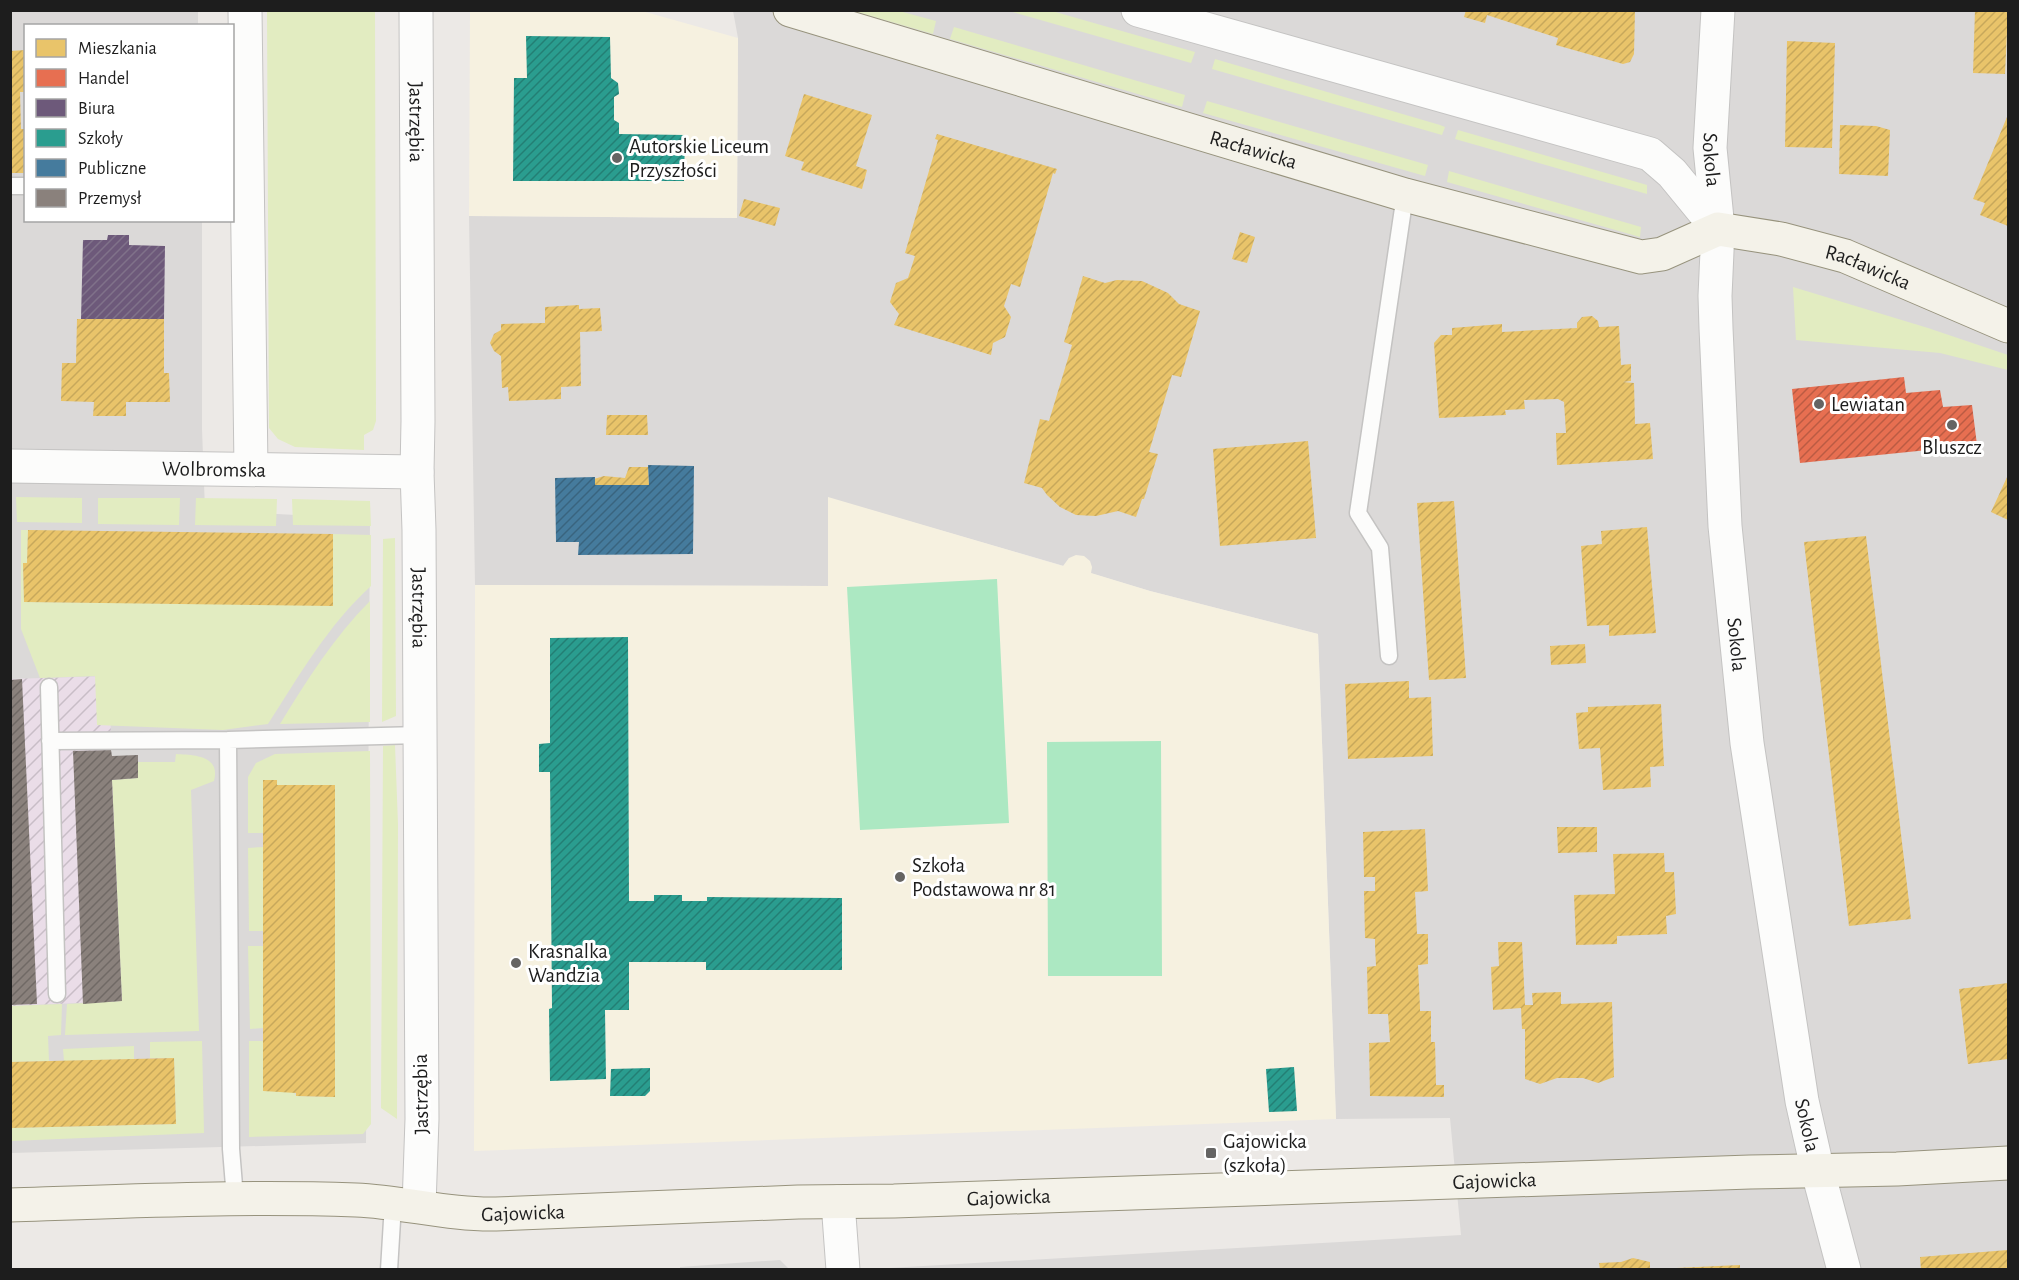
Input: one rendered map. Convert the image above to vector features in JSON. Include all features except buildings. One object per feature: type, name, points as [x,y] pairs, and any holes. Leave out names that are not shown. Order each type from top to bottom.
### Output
[{"type":"street","points":[[245,10],[240,186],[251,469]]},
{"type":"street","name":"Jastrzębia","points":[[406,1205],[422,1119],[416,10]]},
{"type":"street","name":"Racławicka","points":[[790,10],[1405,195],[1641,257],[1662,254],[1718,230],[1781,239],[1845,256],[2008,326]]},
{"type":"street","points":[[1138,10],[1650,154],[1672,173],[1718,230]]},
{"type":"street","name":"Sokola","points":[[1718,10],[1710,148],[1718,230],[1715,296],[1723,492],[1737,648],[1772,914],[1802,1101],[1844,1269]]},
{"type":"street","name":"Wolbromska","points":[[10,466],[417,472]]},
{"type":"street","name":"Gajowicka","points":[[10,1205],[235,1198],[359,1200],[479,1215],[1750,1172],[1818,1172],[2008,1163]]},
{"type":"street","points":[[838,1202],[843,1269]]},
{"type":"lane","points":[[1389,656],[1380,548],[1358,513],[1405,195]]},
{"type":"lane","points":[[49,687],[57,994]]},
{"type":"lane","points":[[50,741],[228,740],[420,735]]},
{"type":"lane","points":[[228,740],[231,1149],[235,1198]]},
{"type":"lane","points":[[389,1269],[406,1205]]},
{"type":"shaded area","points":[[10,11],[198,11],[198,24],[24,24],[24,222],[202,222],[202,429],[205,510],[370,519],[366,1143],[11,1153]]},
{"type":"shaded area","points":[[470,11],[642,11],[738,38],[737,218],[469,216]]},
{"type":"shaded area","points":[[733,11],[2008,11],[2008,1269],[872,1269],[1461,1235],[1450,1118],[1336,1119],[1318,634],[1150,591],[1090,573],[1092,567],[1069,558],[1064,566],[829,498],[829,586],[475,585],[469,216],[737,218],[738,38]]},
{"type":"shaded area","name":"Szkoła Podstawowa nr 81","points":[[828,497],[1063,566],[1069,558],[1076,555],[1084,556],[1090,561],[1091,573],[1150,591],[1318,634],[1336,1119],[474,1151],[475,585],[828,586]]},
{"type":"shaded area","points":[[110,676],[122,1001],[11,1006],[10,679]]},
{"type":"shaded area","points":[[780,1260],[789,1269],[680,1269],[680,1267]]},
{"type":"green space","points":[[267,11],[375,11],[376,421],[373,430],[364,435],[364,450],[295,447],[278,439],[269,428]]},
{"type":"green space","points":[[854,11],[899,11],[936,21],[933,34]]},
{"type":"green space","points":[[1009,11],[1052,11],[1195,52],[1191,63]]},
{"type":"green space","points":[[954,27],[1185,95],[1182,107],[950,39]]},
{"type":"green space","points":[[1215,59],[1445,127],[1442,135],[1212,69]]},
{"type":"green space","points":[[1207,101],[1428,165],[1425,176],[1203,113]]},
{"type":"green space","points":[[1458,130],[1647,185],[1647,194],[1455,139]]},
{"type":"green space","points":[[1449,171],[1641,227],[1640,237],[1447,182]]},
{"type":"green space","points":[[1793,287],[2008,355],[2008,370],[1940,353],[1796,340]]},
{"type":"green space","points":[[16,497],[82,498],[82,523],[17,522]]},
{"type":"green space","points":[[98,498],[180,498],[179,525],[98,524]]},
{"type":"green space","points":[[196,498],[277,499],[276,526],[195,525]]},
{"type":"green space","points":[[292,499],[370,501],[371,526],[293,525]]},
{"type":"green space","points":[[21,530],[28,530],[27,563],[23,563],[24,602],[333,605],[333,534],[371,535],[371,586],[328,634],[268,724],[223,730],[97,725],[95,676],[40,678],[21,629]]},
{"type":"green space","points":[[395,538],[396,716],[382,722],[383,539]]},
{"type":"green space","points":[[997,579],[1009,823],[860,830],[847,587]]},
{"type":"green space","points":[[370,601],[370,722],[280,724],[333,644]]},
{"type":"green space","points":[[1161,741],[1162,976],[1048,976],[1047,742]]},
{"type":"green space","points":[[395,745],[398,824],[397,1119],[381,1108],[383,746]]},
{"type":"green space","points":[[370,751],[371,1124],[363,1134],[249,1137],[249,1041],[264,1041],[296,1096],[335,1097],[335,785],[277,785],[276,780],[263,780],[263,833],[248,833],[248,777],[256,763],[275,754]]},
{"type":"green space","points":[[176,754],[204,758],[210,761],[215,772],[214,781],[191,790],[199,1031],[65,1035],[67,1004],[122,1001],[112,780],[138,778],[138,762],[175,762]]},
{"type":"green space","points":[[263,847],[263,931],[249,931],[248,848]]},
{"type":"green space","points":[[248,946],[263,946],[263,1028],[250,1029]]},
{"type":"green space","points":[[62,1004],[61,1035],[48,1036],[49,1061],[11,1062],[10,1006]]},
{"type":"green space","points":[[202,1041],[204,1133],[11,1141],[10,1128],[176,1124],[174,1058],[150,1058],[150,1042]]},
{"type":"green space","points":[[134,1046],[134,1059],[64,1061],[63,1049]]},
{"type":"place","name":"Autorskie Liceum Przyszłości","points":[[617,158]]},
{"type":"place","name":"Lewiatan","points":[[1819,404]]},
{"type":"place","name":"Bluszcz","points":[[1952,425]]},
{"type":"place","name":"Szkoła Podstawowa nr 81","points":[[900,877]]},
{"type":"place","name":"Krasnalka Wandzia","points":[[516,963]]},
{"type":"place","name":"Gajowicka (szkoła)","points":[[1211,1153]]}]
